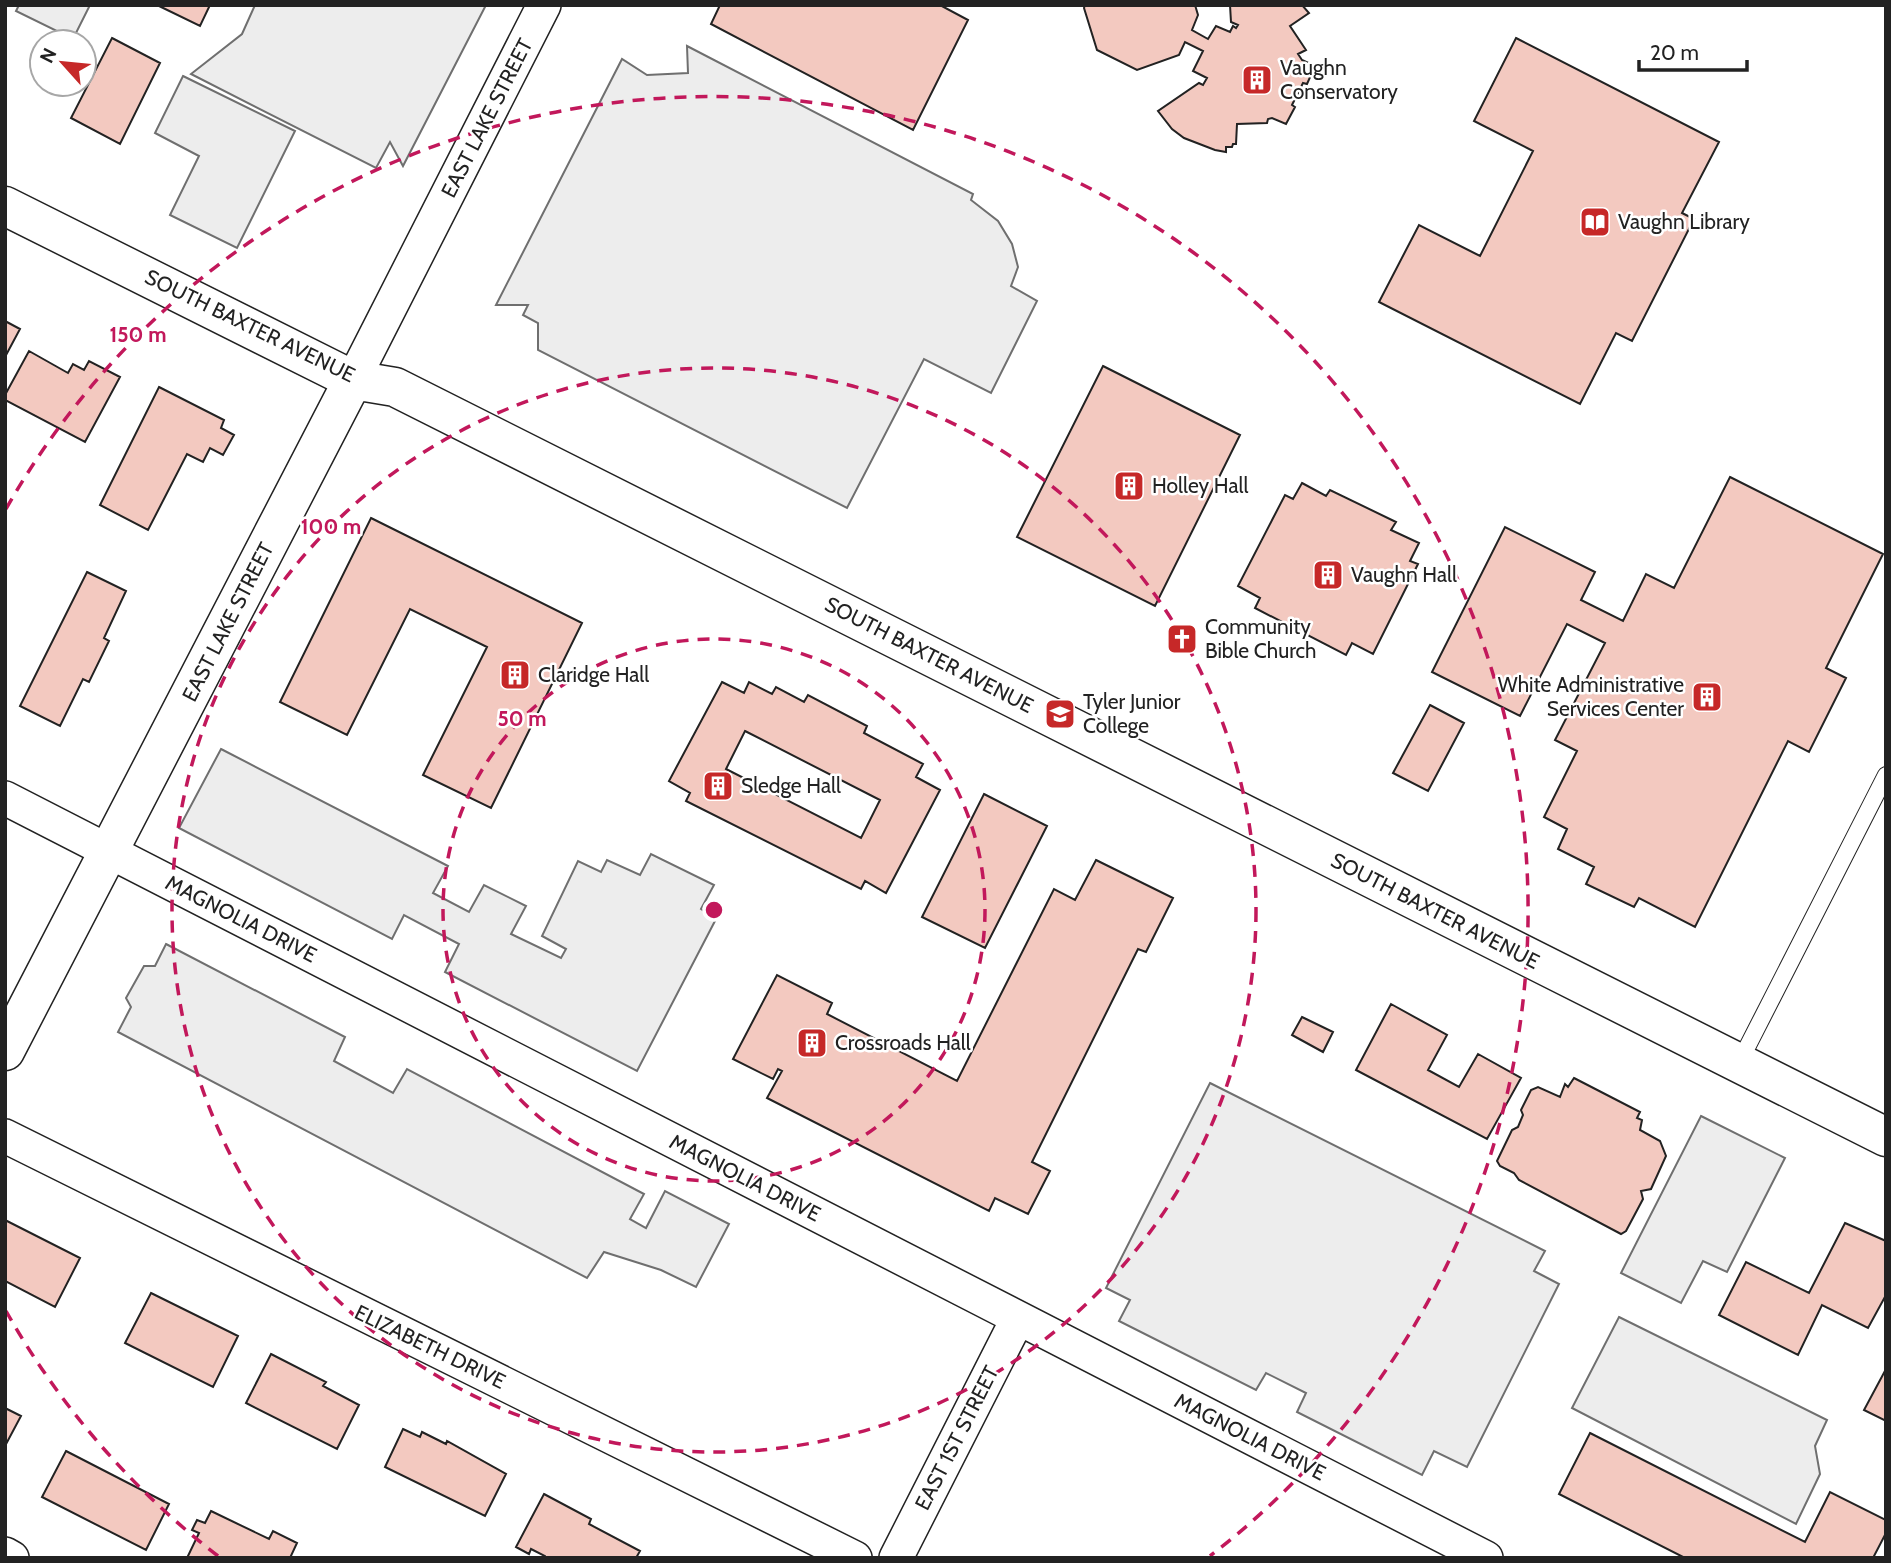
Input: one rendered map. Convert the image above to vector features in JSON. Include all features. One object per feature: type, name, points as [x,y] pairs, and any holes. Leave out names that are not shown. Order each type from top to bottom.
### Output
[{"type":"street","name":"EAST LAKE STREET","points":[[5,1051],[544,5]]},
{"type":"street","name":"SOUTH BAXTER AVENUE","points":[[5,206],[353,380],[395,387],[408,393],[1886,1137]]},
{"type":"street","name":"MAGNOLIA DRIVE","points":[[5,798],[1486,1558]]},
{"type":"street","name":"ELIZABETH DRIVE","points":[[5,1136],[855,1558]]},
{"type":"street","name":"EAST 1ST STREET","points":[[896,1558],[1018,1318]]},
{"type":"street","points":[[5,1554],[12,1558]]},
{"type":"lane","points":[[1739,1064],[1886,775]]},
{"type":"shaded area","points":[[19,5],[90,5],[78,28],[51,28],[16,11]]},
{"type":"shaded area","points":[[255,5],[486,5],[403,166],[390,142],[376,168],[191,74],[242,34]]},
{"type":"shaded area","points":[[687,46],[973,194],[971,200],[998,221],[1012,244],[1018,267],[1011,286],[1037,301],[991,393],[924,359],[847,508],[538,350],[538,323],[523,315],[528,305],[496,305],[622,59],[647,75],[688,73]]},
{"type":"shaded area","points":[[183,76],[295,131],[237,248],[170,215],[199,156],[155,133]]},
{"type":"shaded area","points":[[221,749],[448,866],[433,893],[469,912],[484,885],[526,906],[511,934],[561,958],[566,949],[542,936],[578,861],[601,872],[607,860],[640,875],[651,854],[714,885],[701,909],[716,919],[637,1071],[445,972],[459,944],[404,915],[392,939],[179,828]]},
{"type":"shaded area","points":[[166,944],[345,1037],[334,1061],[393,1093],[407,1069],[644,1194],[630,1219],[646,1228],[665,1191],[729,1224],[696,1287],[661,1270],[604,1252],[587,1278],[118,1032],[131,1007],[126,998],[144,966],[155,966]]},
{"type":"shaded area","points":[[1210,1083],[1545,1251],[1534,1271],[1559,1284],[1467,1467],[1434,1451],[1422,1475],[1297,1412],[1306,1393],[1266,1373],[1256,1390],[1119,1321],[1130,1300],[1106,1288]]},
{"type":"shaded area","points":[[1701,1116],[1785,1158],[1727,1272],[1703,1261],[1681,1303],[1621,1273]]},
{"type":"shaded area","points":[[1619,1317],[1827,1420],[1815,1446],[1820,1474],[1796,1524],[1572,1408]]},
{"type":"building","points":[[157,5],[210,5],[200,26]]},
{"type":"building","points":[[720,5],[940,5],[968,20],[913,130],[711,24]]},
{"type":"building","name":"Vaughn Conservatory","points":[[1085,5],[1195,5],[1198,15],[1192,30],[1208,39],[1216,26],[1230,32],[1233,26],[1236,28],[1238,25],[1231,22],[1230,5],[1302,5],[1309,13],[1290,26],[1306,50],[1298,54],[1302,60],[1315,66],[1307,84],[1303,83],[1292,105],[1295,107],[1286,124],[1272,118],[1268,119],[1267,123],[1237,124],[1236,144],[1226,147],[1226,152],[1215,150],[1184,138],[1172,129],[1158,111],[1199,83],[1203,85],[1207,78],[1193,71],[1203,51],[1185,42],[1179,55],[1137,70],[1097,50]]},
{"type":"building","points":[[112,38],[160,63],[120,144],[71,118],[81,98],[98,98],[98,65]]},
{"type":"building","name":"Vaughn Library","points":[[1516,38],[1719,142],[1682,213],[1694,219],[1632,341],[1616,333],[1580,404],[1379,302],[1419,225],[1480,256],[1533,151],[1474,121]]},
{"type":"building","points":[[5,321],[20,329],[5,357]]},
{"type":"building","points":[[29,351],[68,373],[73,364],[84,370],[89,361],[120,377],[85,442],[5,400],[5,395]]},
{"type":"building","name":"Holley Hall","points":[[1103,366],[1240,435],[1155,606],[1017,537]]},
{"type":"building","points":[[159,387],[224,420],[221,428],[234,435],[223,455],[210,448],[203,462],[187,454],[148,530],[100,505]]},
{"type":"building","name":"White Administrative Services Center","points":[[1730,477],[1883,554],[1826,668],[1846,678],[1809,752],[1788,741],[1695,927],[1639,898],[1634,907],[1586,884],[1594,867],[1558,849],[1567,829],[1544,817],[1577,751],[1555,740],[1605,643],[1567,624],[1520,716],[1432,672],[1505,527],[1595,572],[1581,600],[1623,621],[1646,574],[1674,588]]},
{"type":"building","name":"Vaughn Hall","points":[[1302,483],[1326,496],[1330,490],[1396,522],[1391,530],[1419,543],[1410,561],[1418,564],[1373,654],[1352,643],[1346,655],[1255,608],[1260,598],[1238,586],[1285,495],[1293,499]]},
{"type":"building","name":"Claridge Hall","points":[[371,518],[582,623],[491,808],[423,775],[487,647],[410,609],[347,735],[280,702]]},
{"type":"building","points":[[87,572],[126,591],[104,638],[109,641],[89,682],[83,679],[60,726],[20,706]]},
{"type":"building","name":"Sledge Hall","points":[[722,682],[744,693],[749,682],[772,694],[776,687],[804,702],[808,695],[867,726],[864,733],[923,764],[916,777],[940,790],[886,893],[865,881],[861,889],[686,801],[690,793],[669,781]],"holes":[[[745,731],[880,800],[861,838],[726,769]]]},
{"type":"building","points":[[1430,705],[1464,723],[1428,791],[1393,773]]},
{"type":"building","points":[[984,794],[1047,826],[985,948],[922,917]]},
{"type":"building","name":"Crossroads Hall","points":[[1096,860],[1173,898],[1146,952],[1138,949],[1032,1162],[1050,1171],[1028,1214],[995,1198],[989,1211],[767,1098],[782,1071],[778,1069],[773,1079],[733,1059],[777,975],[832,1003],[827,1014],[957,1081],[1054,889],[1075,900]]},
{"type":"building","points":[[1391,1004],[1447,1035],[1428,1070],[1459,1087],[1478,1054],[1521,1078],[1487,1139],[1356,1070]]},
{"type":"building","points":[[1302,1017],[1333,1032],[1323,1052],[1292,1035]]},
{"type":"building","points":[[1574,1078],[1640,1112],[1637,1118],[1642,1120],[1640,1130],[1660,1141],[1666,1156],[1651,1189],[1641,1191],[1643,1199],[1626,1231],[1621,1234],[1519,1180],[1497,1161],[1512,1130],[1518,1127],[1523,1115],[1521,1110],[1531,1090],[1538,1087],[1560,1097],[1565,1084],[1568,1087]]},
{"type":"building","points":[[5,1220],[80,1258],[55,1307],[5,1281]]},
{"type":"building","points":[[1845,1223],[1886,1241],[1886,1295],[1868,1328],[1822,1305],[1798,1355],[1719,1315],[1746,1262],[1809,1293]]},
{"type":"building","points":[[151,1293],[238,1336],[213,1387],[125,1343]]},
{"type":"building","points":[[271,1354],[326,1382],[323,1386],[359,1405],[337,1449],[246,1403]]},
{"type":"building","points":[[1886,1369],[1886,1421],[1864,1410]]},
{"type":"building","points":[[5,1408],[21,1416],[5,1446]]},
{"type":"building","points":[[403,1429],[420,1437],[422,1432],[446,1444],[447,1441],[506,1474],[485,1516],[385,1467]]},
{"type":"building","points":[[1590,1433],[1805,1542],[1830,1492],[1886,1520],[1886,1533],[1873,1558],[1685,1558],[1559,1494]]},
{"type":"building","points":[[66,1451],[169,1504],[146,1550],[42,1497]]},
{"type":"building","points":[[544,1494],[591,1519],[589,1524],[640,1551],[636,1558],[545,1558],[531,1549],[529,1554],[516,1547]]},
{"type":"building","points":[[211,1511],[269,1539],[273,1531],[297,1543],[290,1558],[187,1558],[199,1533],[192,1530],[197,1520],[205,1523]]},
{"type":"place","name":"Vaughn Conservatory","points":[[1257,80]]},
{"type":"place","name":"Vaughn Library","points":[[1595,222]]},
{"type":"place","name":"Holley Hall","points":[[1129,486]]},
{"type":"place","name":"Vaughn Hall","points":[[1328,575]]},
{"type":"place","name":"Community Bible Church","points":[[1182,639]]},
{"type":"place","name":"Claridge Hall","points":[[515,675]]},
{"type":"place","name":"White Administrative Services Center","points":[[1707,697]]},
{"type":"place","name":"Tyler Junior College","points":[[1060,714]]},
{"type":"place","name":"Sledge Hall","points":[[718,786]]},
{"type":"place","name":"Crossroads Hall","points":[[812,1043]]}]
